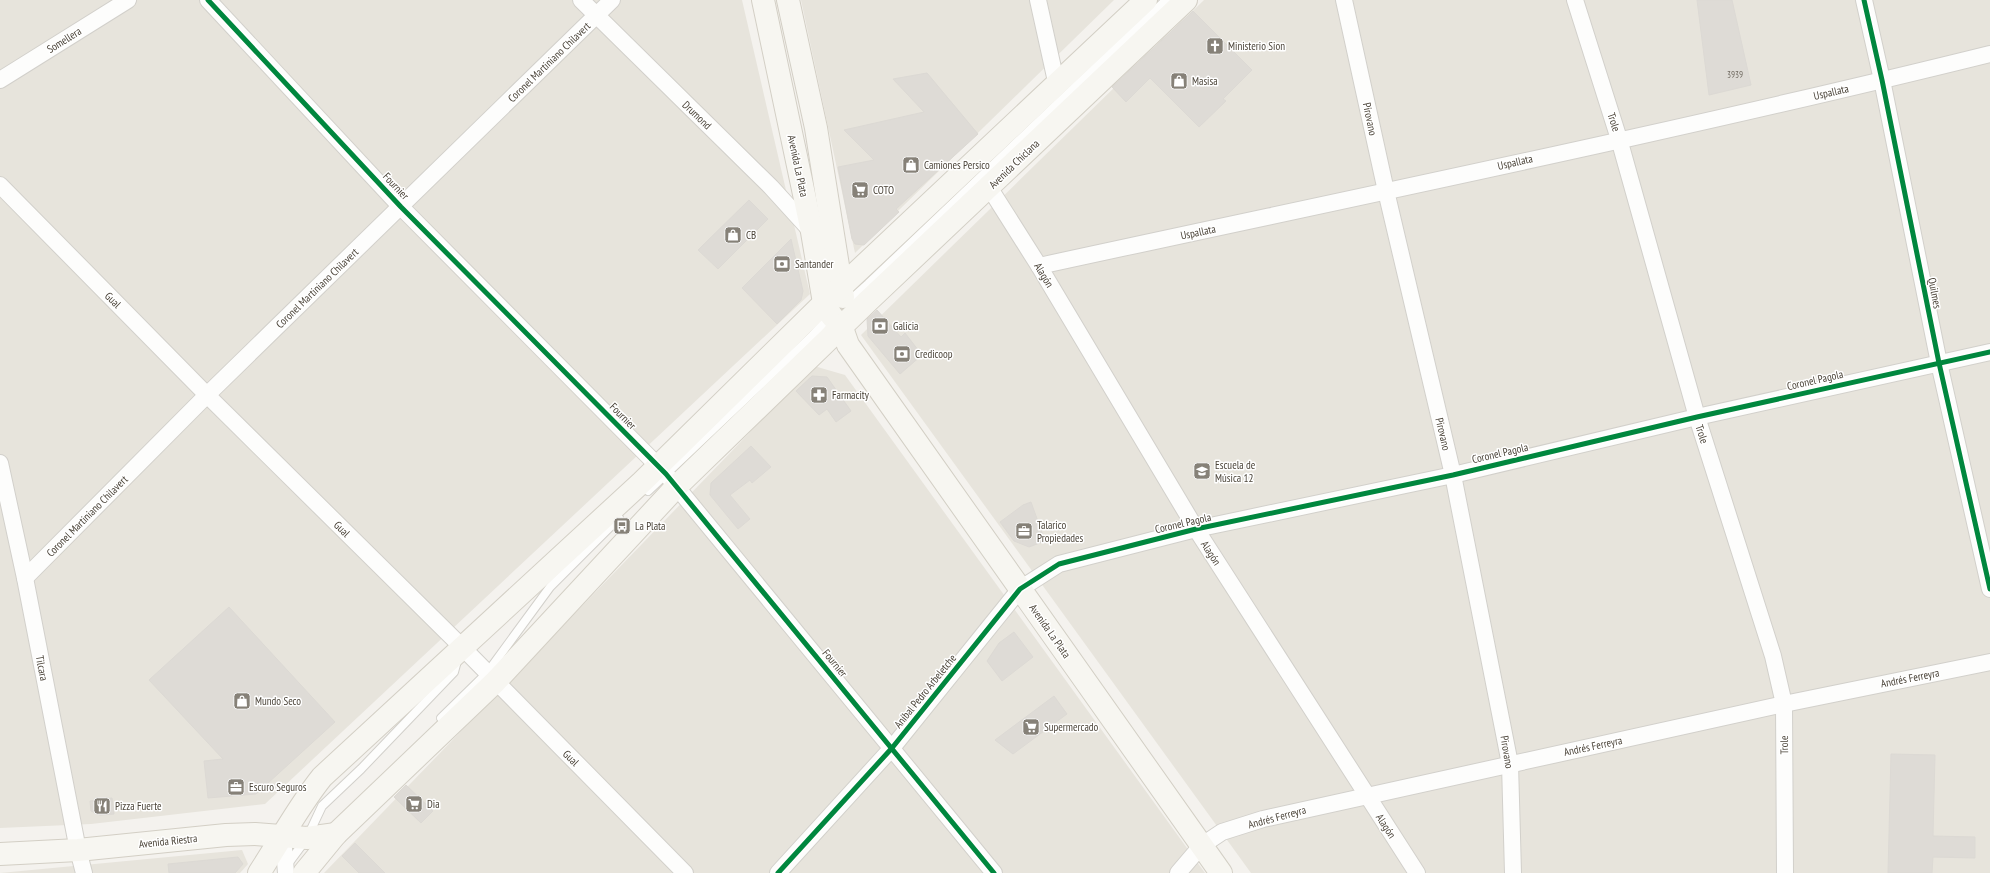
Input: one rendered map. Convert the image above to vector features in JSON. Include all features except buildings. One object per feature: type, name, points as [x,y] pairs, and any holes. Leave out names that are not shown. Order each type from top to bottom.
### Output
[{"type":"main road","name":"Avenida La Plata","points":[[763,0],[812,232],[848,345],[1221,873]]},
{"type":"main road","name":"Avenida La Plata","points":[[788,0],[816,128],[836,307]]},
{"type":"main road","points":[[289,872],[327,829],[491,678],[667,475],[1057,86],[1146,0]]},
{"type":"main road","name":"Avenida Chiclana","points":[[836,307],[989,187],[1186,0]]},
{"type":"main road","points":[[259,873],[303,801],[322,777],[462,647],[667,475],[836,307]]},
{"type":"main road","name":"Avenida Riestra","points":[[0,854],[78,850],[226,835],[254,834],[283,836],[327,829]]},
{"type":"street","name":"Somellera","points":[[0,80],[128,0]]},
{"type":"street","name":"Fournier","points":[[208,0],[401,207],[667,475],[994,873]]},
{"type":"street","name":"Drumond","points":[[581,0],[771,187],[812,232]]},
{"type":"street","name":"Coronel Martiniano Chilavert","points":[[25,578],[207,395],[612,0]]},
{"type":"street","points":[[1038,0],[1057,86]]},
{"type":"street","name":"Pirovano","points":[[1344,0],[1386,191],[1453,475],[1510,764],[1513,873]]},
{"type":"street","name":"Trole","points":[[1575,0],[1619,139],[1697,417],[1773,656],[1784,704],[1785,873]]},
{"type":"street","name":"Quilmes","points":[[1864,0],[1882,80],[1939,363],[1990,589]]},
{"type":"street","name":"Uspallata","points":[[1039,266],[1386,191],[1882,80],[1990,54]]},
{"type":"street","name":"Gual","points":[[0,185],[207,395],[462,647],[685,873]]},
{"type":"street","name":"Alagón","points":[[989,187],[1039,266],[1196,529],[1366,795],[1418,873]]},
{"type":"street","name":"Coronel Pagola","points":[[1020,589],[1059,564],[1196,529],[1453,475],[1697,417],[1990,352]]},
{"type":"street","name":"Tilcara","points":[[0,463],[25,578],[78,850],[84,873]]},
{"type":"street","name":"Aníbal Pedro Arbeletche","points":[[778,873],[892,748],[1020,589]]},
{"type":"street","name":"Andrés Ferreyra","points":[[1178,873],[1201,846],[1222,832],[1263,819],[1366,795],[1784,704],[1990,662]]},
{"type":"street","points":[[283,836],[289,872]]},
{"type":"lane","points":[[836,307],[868,284],[1166,0]]},
{"type":"lane","points":[[644,495],[667,475]]},
{"type":"lane","points":[[437,723],[491,678],[550,587],[627,510]]},
{"type":"lane","points":[[327,829],[322,806],[361,769],[454,672],[462,647]]},
{"type":"lane","points":[[289,872],[327,829],[359,800]]},
{"type":"shaded area","points":[[0,0],[742,0],[810,294],[265,804],[91,824],[0,828]]},
{"type":"shaded area","points":[[801,0],[1114,0],[855,253]]},
{"type":"shaded area","points":[[1204,0],[1990,0],[1990,873],[1251,873],[861,335]]},
{"type":"shaded area","points":[[814,366],[845,375],[1205,873],[324,873]]},
{"type":"shaded area","points":[[242,850],[248,864],[240,873],[0,873]]},
{"type":"cycle path","points":[[208,0],[401,207],[666,474],[994,873]]},
{"type":"cycle path","points":[[1864,0],[1882,80],[1939,363],[1990,589]]},
{"type":"cycle path","points":[[778,873],[892,748],[1020,589],[1059,564],[1196,529],[1453,475],[1697,417],[1990,352]]},
{"type":"place","name":"Ministerio Sion","points":[[1215,46]]},
{"type":"place","name":"Masisa","points":[[1179,81]]},
{"type":"place","name":"Camiones Persico","points":[[911,165]]},
{"type":"place","name":"COTO","points":[[860,190]]},
{"type":"place","name":"CB","points":[[733,235]]},
{"type":"place","name":"Santander","points":[[782,264]]},
{"type":"place","name":"Galicia","points":[[880,326]]},
{"type":"place","name":"Credicoop","points":[[902,354]]},
{"type":"place","name":"Farmacity","points":[[819,395]]},
{"type":"place","name":"Escuela de Música 12","points":[[1202,471]]},
{"type":"place","name":"La Plata","points":[[622,526]]},
{"type":"place","name":"Talarico Propiedades","points":[[1024,531]]},
{"type":"place","name":"Mundo Seco","points":[[242,701]]},
{"type":"place","name":"Supermercado","points":[[1031,727]]},
{"type":"place","name":"Escuro Seguros","points":[[236,787]]},
{"type":"place","name":"Dia","points":[[414,804]]},
{"type":"place","name":"Pizza Fuerte","points":[[102,806]]}]
